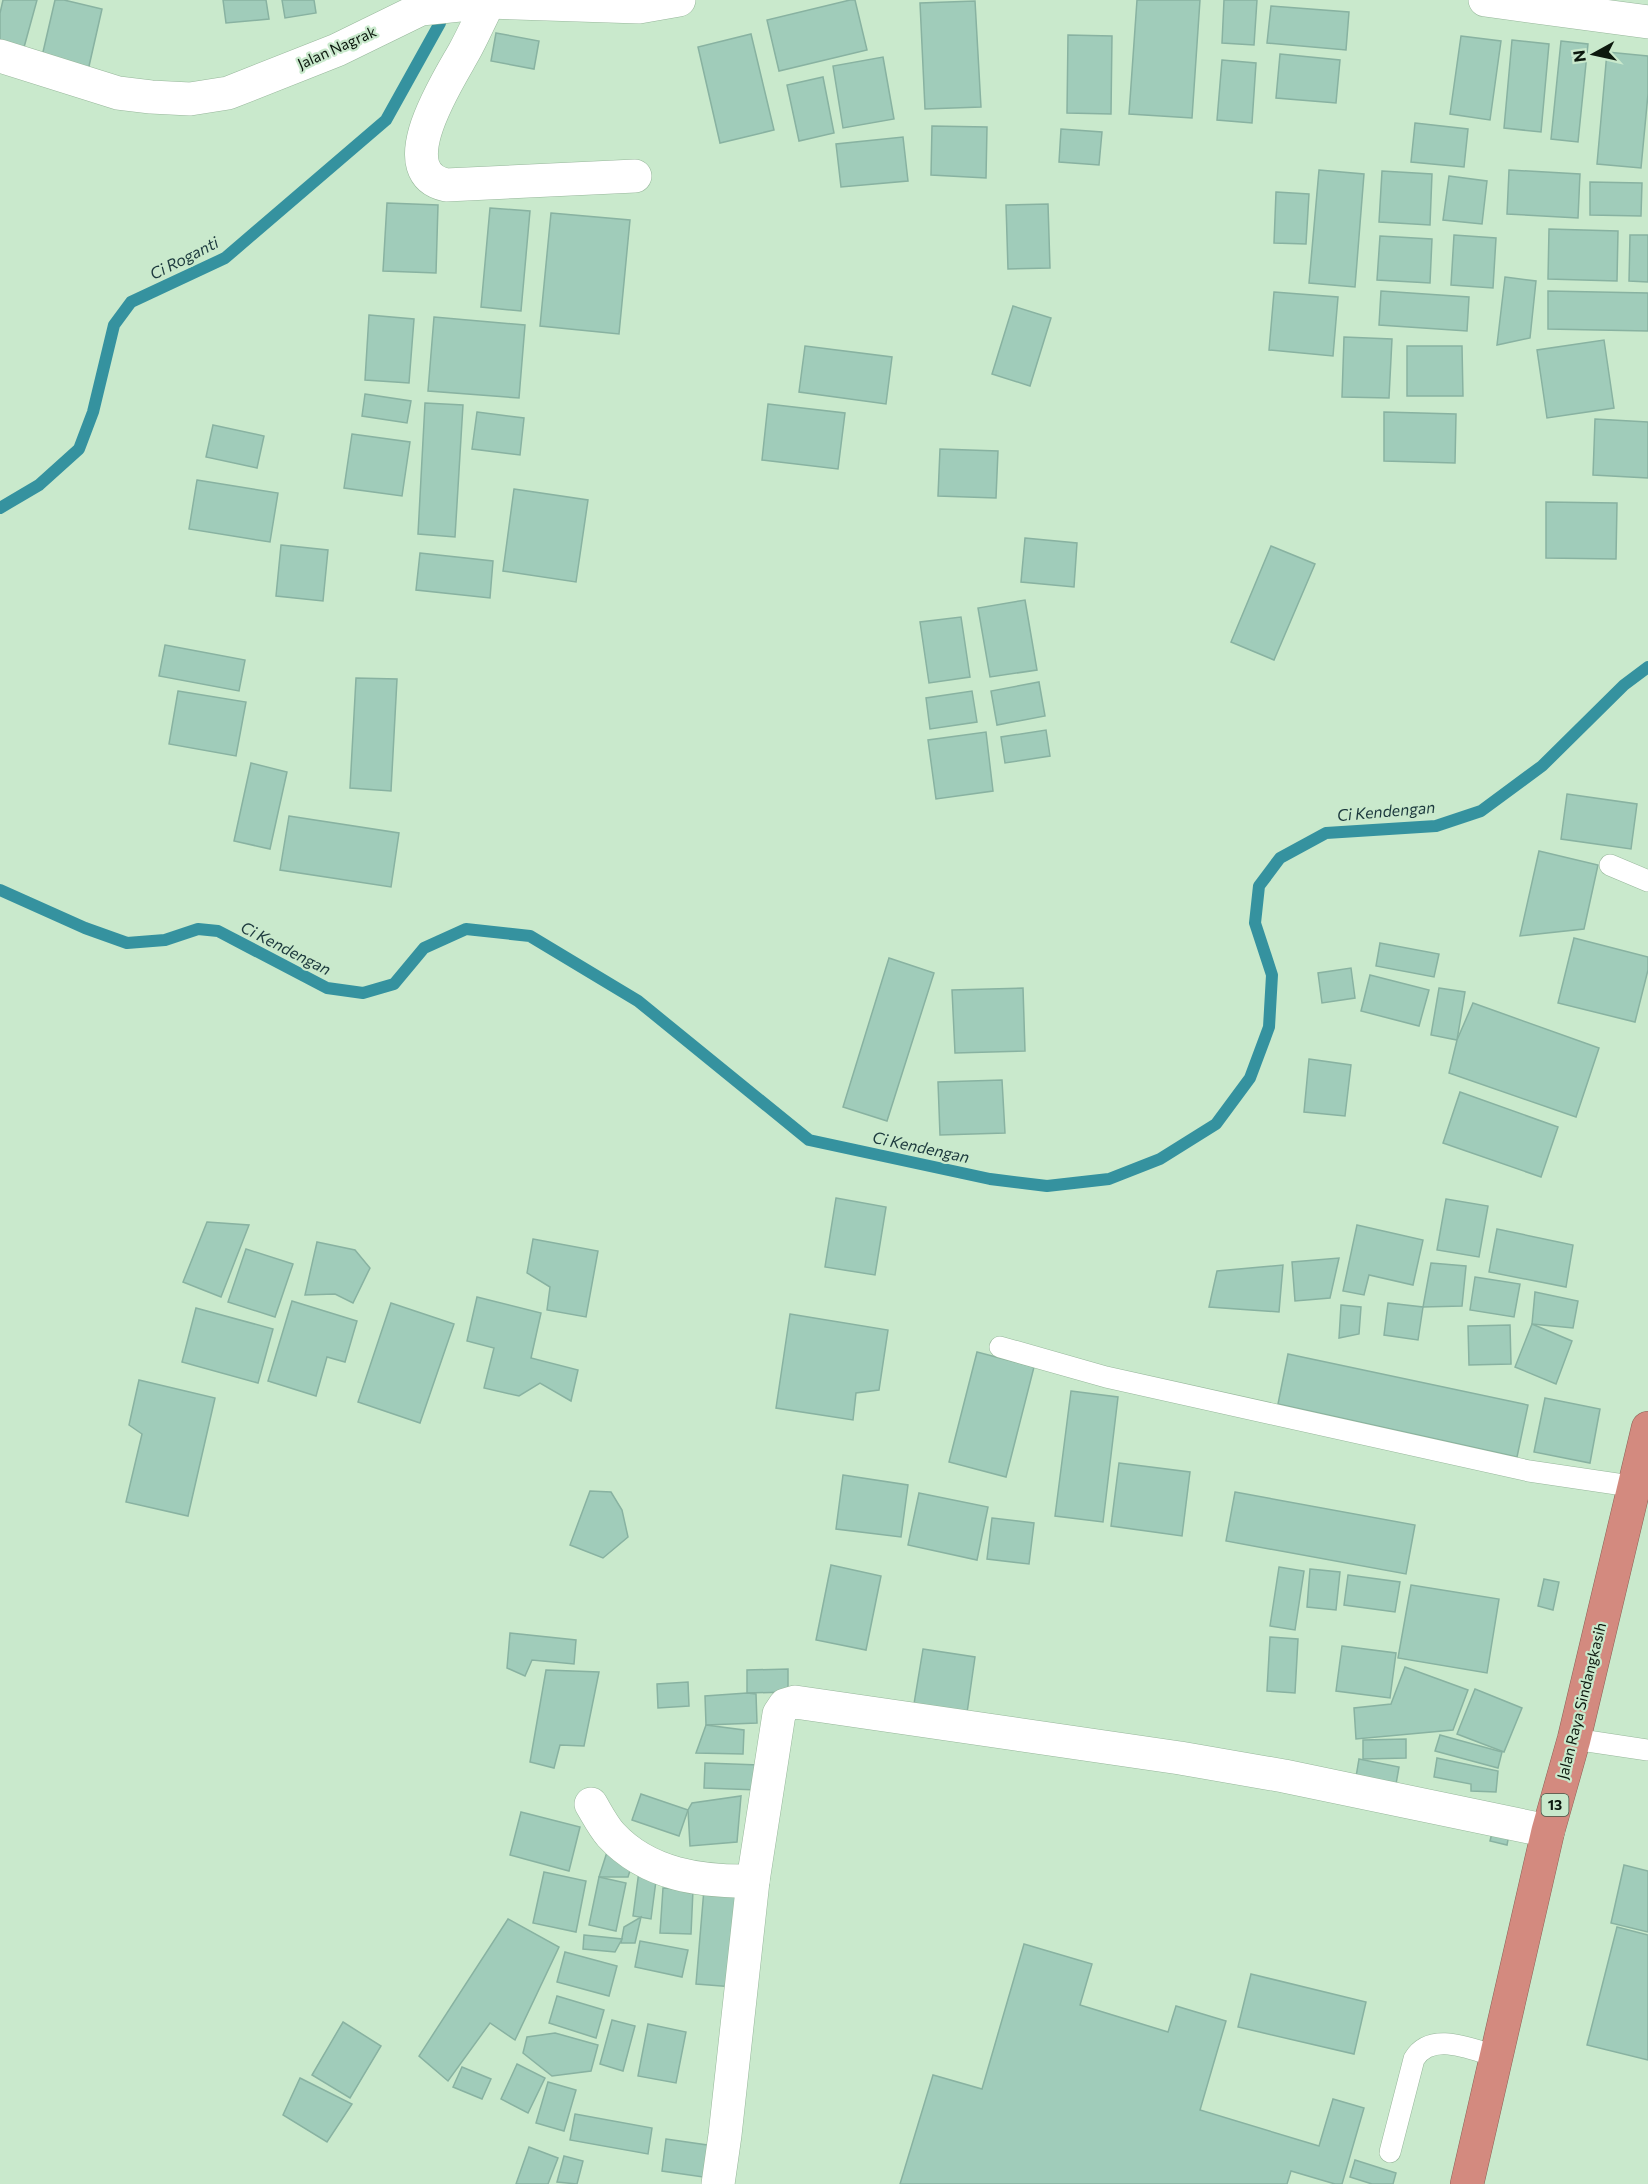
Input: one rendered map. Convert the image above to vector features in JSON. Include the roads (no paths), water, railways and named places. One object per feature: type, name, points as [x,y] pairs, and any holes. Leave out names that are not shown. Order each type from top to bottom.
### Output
[{"type":"highway","name":"Jalan Raya Sindangkasih","points":[[1467,2184],[1548,1831],[1641,1488],[1648,1428]]},
{"type":"street","name":"Jalan Nagrak","points":[[0,56],[118,93],[190,99],[228,93],[337,50],[421,9],[489,2],[639,3],[679,0]]},
{"type":"street","points":[[1485,0],[1648,22]]},
{"type":"street","points":[[489,2],[436,101],[423,137],[422,161],[428,174],[446,185],[635,176]]},
{"type":"street","points":[[718,2184],[753,1881],[779,1714],[785,1706],[795,1702],[1180,1758],[1284,1776],[1548,1831]]},
{"type":"street","points":[[591,1804],[609,1834],[631,1854],[660,1870],[691,1878],[753,1881]]},
{"type":"lane","points":[[1610,865],[1648,881]]},
{"type":"lane","points":[[1000,1347],[1106,1377],[1529,1471],[1641,1488]]},
{"type":"lane","points":[[1574,1739],[1648,1750]]},
{"type":"lane","points":[[1390,2152],[1414,2059],[1419,2050],[1431,2044],[1450,2044],[1495,2056]]},
{"type":"waterway","name":"Ci Roganti","points":[[0,508],[39,485],[79,449],[93,412],[114,325],[131,302],[225,258],[386,120],[440,23]]},
{"type":"waterway","name":"Ci Kendengan","points":[[0,890],[85,928],[127,943],[165,940],[198,929],[218,931],[327,988],[363,993],[394,984],[424,948],[466,929],[530,936],[638,1001],[809,1140],[990,1179],[1047,1186],[1109,1179],[1160,1159],[1216,1124],[1250,1078],[1269,1027],[1272,975],[1255,923],[1259,886],[1280,858],[1326,833],[1436,826],[1481,811],[1542,766],[1624,685],[1648,667]]}]
